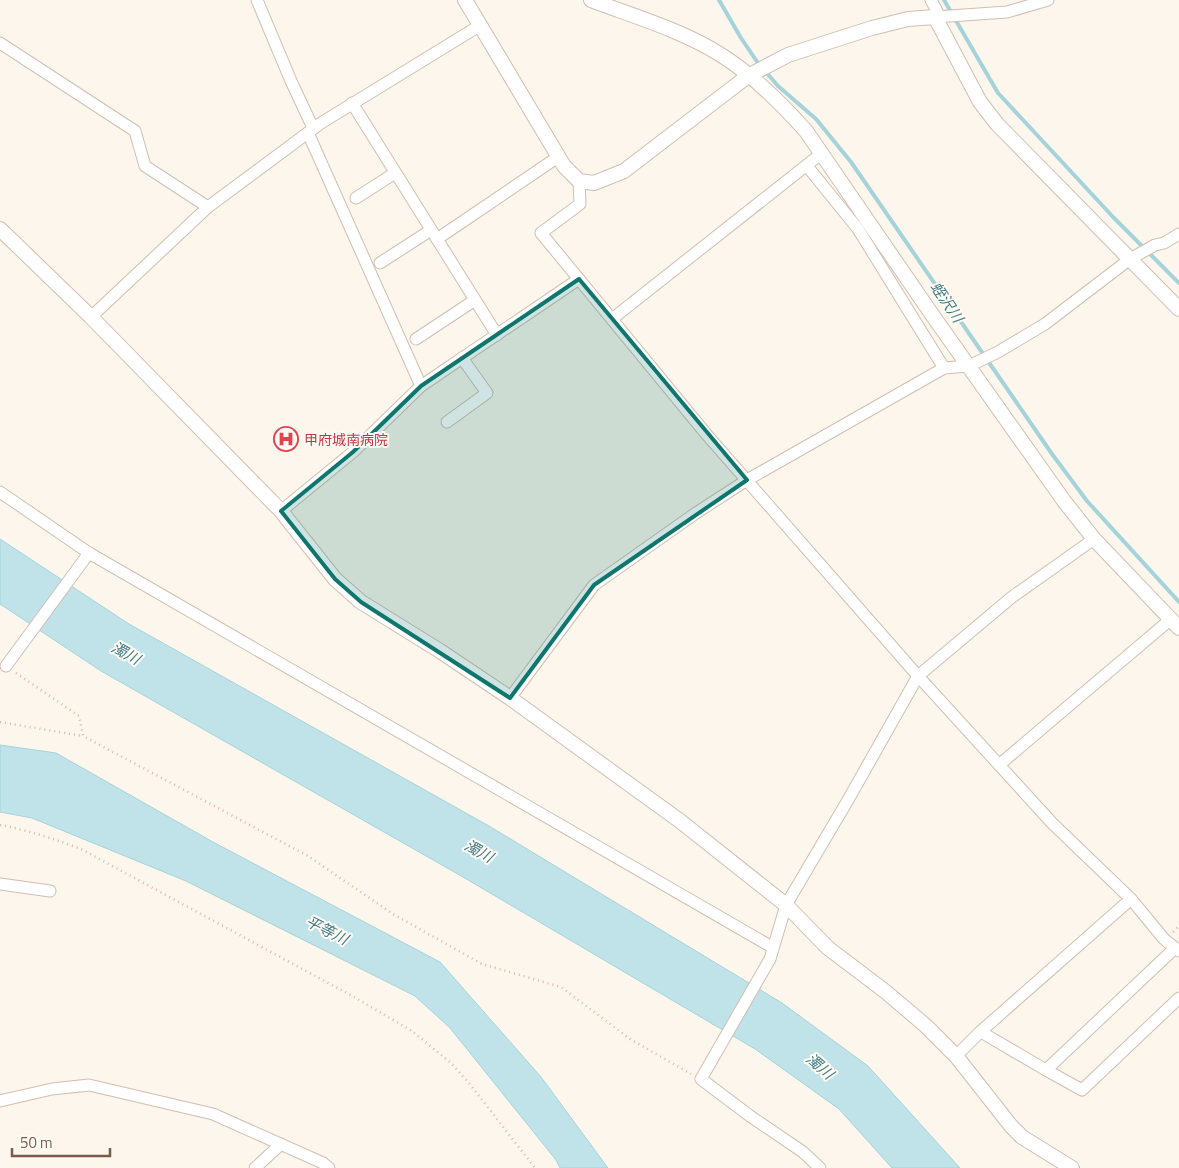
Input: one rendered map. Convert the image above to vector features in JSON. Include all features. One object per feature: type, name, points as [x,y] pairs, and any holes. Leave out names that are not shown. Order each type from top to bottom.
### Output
[{"type":"street","points":[[257,0],[310,130],[421,386]]},
{"type":"street","points":[[465,0],[564,166],[579,181],[594,183],[624,171],[758,71],[788,55],[872,28],[908,19],[1008,12],[1048,0]]},
{"type":"street","points":[[591,0],[686,37],[758,71],[782,104],[806,131],[973,364],[1064,501],[1094,539],[1175,623],[999,765]]},
{"type":"street","points":[[930,0],[980,102],[997,124],[1133,258],[1179,309]]},
{"type":"street","points":[[91,317],[208,207],[310,130],[479,26]]},
{"type":"street","points":[[0,43],[135,131],[145,166],[208,207]]},
{"type":"street","points":[[352,104],[497,335]]},
{"type":"street","points":[[612,320],[822,153]]},
{"type":"street","points":[[380,264],[434,234],[558,157]]},
{"type":"street","points":[[807,166],[858,229],[944,368]]},
{"type":"street","points":[[356,198],[396,172]]},
{"type":"street","points":[[579,181],[580,204],[541,233],[747,480],[918,676],[1052,822],[1131,899],[1164,938],[1177,949],[1046,1070]]},
{"type":"street","points":[[846,214],[858,206]]},
{"type":"street","points":[[0,229],[91,317],[281,511],[335,579],[361,602],[440,650],[510,698],[680,821],[786,905],[828,948],[926,1026],[956,1056],[1011,1126],[1022,1137],[1072,1168]]},
{"type":"street","points":[[510,698],[594,585],[696,513],[747,480],[944,368],[973,364],[994,354],[1045,324],[1133,258],[1179,234]]},
{"type":"street","points":[[281,511],[353,452],[421,386],[579,280]]},
{"type":"street","points":[[416,339],[475,300]]},
{"type":"street","points":[[447,422],[487,394],[462,358]]},
{"type":"street","points":[[0,492],[86,558],[771,953]]},
{"type":"street","points":[[820,1168],[802,1152],[750,1116],[704,1074],[771,953],[786,905],[918,676],[1012,597],[1094,539]]},
{"type":"street","points":[[6,666],[86,558]]},
{"type":"street","points":[[0,884],[50,891]]},
{"type":"street","points":[[956,1056],[1131,899]]},
{"type":"street","points":[[981,1032],[1082,1090],[1179,998]]},
{"type":"street","points":[[1,1101],[52,1089],[89,1085],[213,1114],[323,1163],[329,1168]]},
{"type":"street","points":[[255,1168],[281,1144]]},
{"type":"path","points":[[6,666],[79,716],[82,736]]},
{"type":"path","points":[[0,722],[82,736],[308,856],[393,914],[482,964],[561,987],[630,1039],[704,1074]]},
{"type":"path","points":[[0,825],[20,828],[51,837],[81,849],[354,997],[412,1031],[451,1063],[469,1083],[535,1168]]},
{"type":"highlighted area","points":[[579,279],[747,480],[594,585],[510,698],[361,602],[335,579],[281,511],[353,452],[421,386]]},
{"type":"water","name":"濁川","points":[[0,539],[129,624],[489,826],[782,1003],[868,1066],[960,1168],[892,1168],[839,1109],[755,1049],[463,877],[101,671],[0,604]]},
{"type":"water","name":"平等川","points":[[0,745],[56,753],[213,842],[440,962],[541,1077],[608,1168],[560,1168],[556,1160],[450,1028],[415,996],[186,881],[32,818],[0,812]]},
{"type":"waterway","name":"蛭沢川","points":[[719,0],[760,66]]},
{"type":"waterway","points":[[944,0],[998,93],[1114,218],[1179,283]]},
{"type":"waterway","name":"蛭沢川","points":[[765,71],[778,86],[816,119],[851,162],[1052,454],[1087,501],[1179,602]]},
{"type":"place","name":"甲府城南病院","points":[[286,439]]}]
